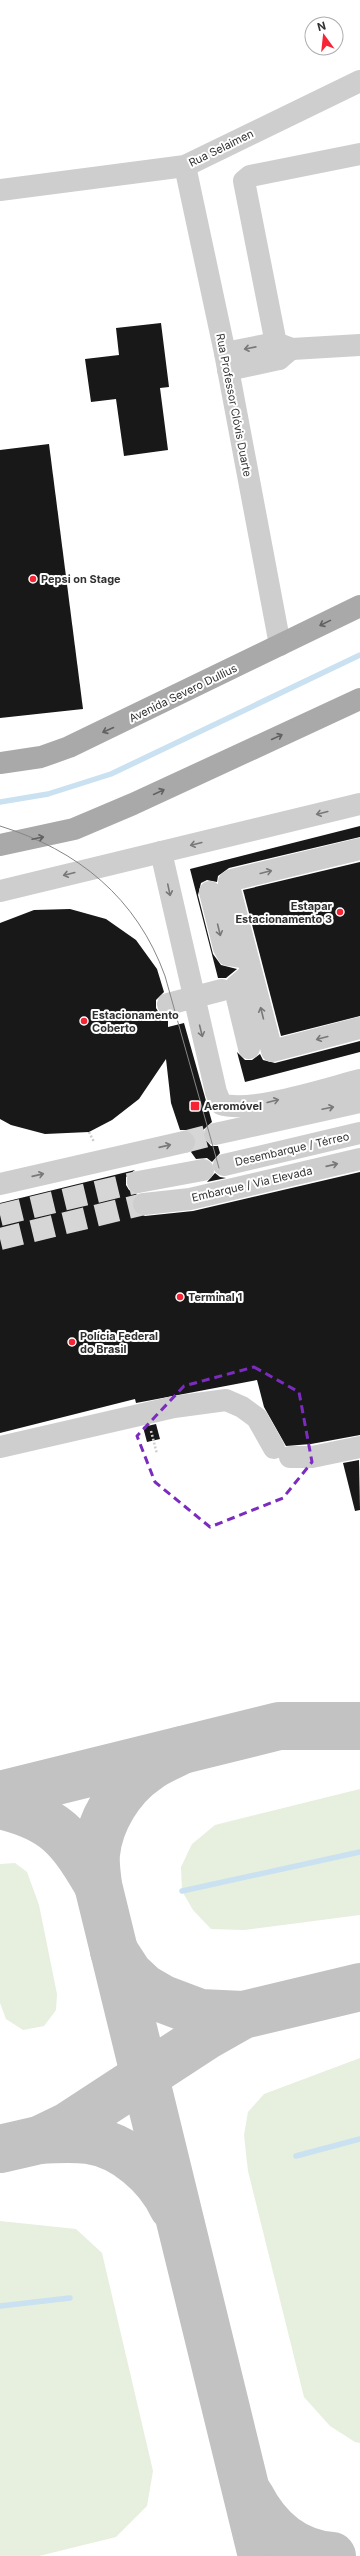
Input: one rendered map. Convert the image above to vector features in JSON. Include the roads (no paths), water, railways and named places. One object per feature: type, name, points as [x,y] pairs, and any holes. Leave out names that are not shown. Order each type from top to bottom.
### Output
[{"type":"main road","name":"Avenida Severo Dullius","points":[[0,763],[41,757],[69,747],[360,606]]},
{"type":"main road","points":[[0,845],[74,829],[134,804],[360,698]]},
{"type":"street","name":"Rua Selaimen","points":[[0,190],[185,166],[360,81]]},
{"type":"street","points":[[282,350],[244,181],[250,176],[360,154]]},
{"type":"street","name":"Rua Professor Clóvis Duarte","points":[[185,166],[226,362],[280,645]]},
{"type":"street","points":[[226,362],[282,350],[360,345]]},
{"type":"street","points":[[0,891],[360,804]]},
{"type":"street","points":[[360,849],[229,882],[272,1051],[360,1028]]},
{"type":"street","points":[[161,852],[192,997],[216,1092],[221,1104],[232,1108],[252,1106],[360,1080]]},
{"type":"street","points":[[210,892],[224,948],[228,955],[249,965]]},
{"type":"street","points":[[249,965],[236,986],[236,994],[249,1048]]},
{"type":"street","points":[[168,1004],[222,990]]},
{"type":"street","points":[[215,1134],[360,1102]]},
{"type":"street","name":"Desembarque / Térreo","points":[[138,1182],[213,1167],[360,1133]]},
{"type":"street","points":[[0,1184],[184,1142]]},
{"type":"street","name":"Embarque / Via Elevada","points":[[144,1204],[190,1199],[360,1159]]},
{"type":"street","points":[[0,1448],[174,1406],[226,1400],[242,1407],[257,1418],[282,1453],[312,1457],[360,1447]]},
{"type":"waterway","points":[[0,802],[48,794],[111,774],[360,655]]},
{"type":"waterway","points":[[182,1891],[360,1852]]},
{"type":"waterway","points":[[296,2156],[360,2139]]},
{"type":"waterway","points":[[0,2306],[70,2298]]},
{"type":"tunnel","points":[[184,1142],[215,1134]]},
{"type":"tunnel","points":[[0,1215],[138,1182]]},
{"type":"tunnel","points":[[0,1239],[144,1204]]},
{"type":"tram line","points":[[0,826],[28,836],[79,863],[101,881],[121,901],[138,923],[153,948],[165,976],[219,1168]]},
{"type":"place","name":"Pepsi on Stage","points":[[33,579]]},
{"type":"place","name":"Estapar Estacionamento 3","points":[[340,912]]},
{"type":"place","name":"Estacionamento Coberto","points":[[84,1021]]},
{"type":"place","name":"Aeromóvel","points":[[195,1106]]},
{"type":"place","name":"Terminal 1","points":[[180,1297]]},
{"type":"place","name":"Polícia Federal do Brasil","points":[[72,1342]]}]
